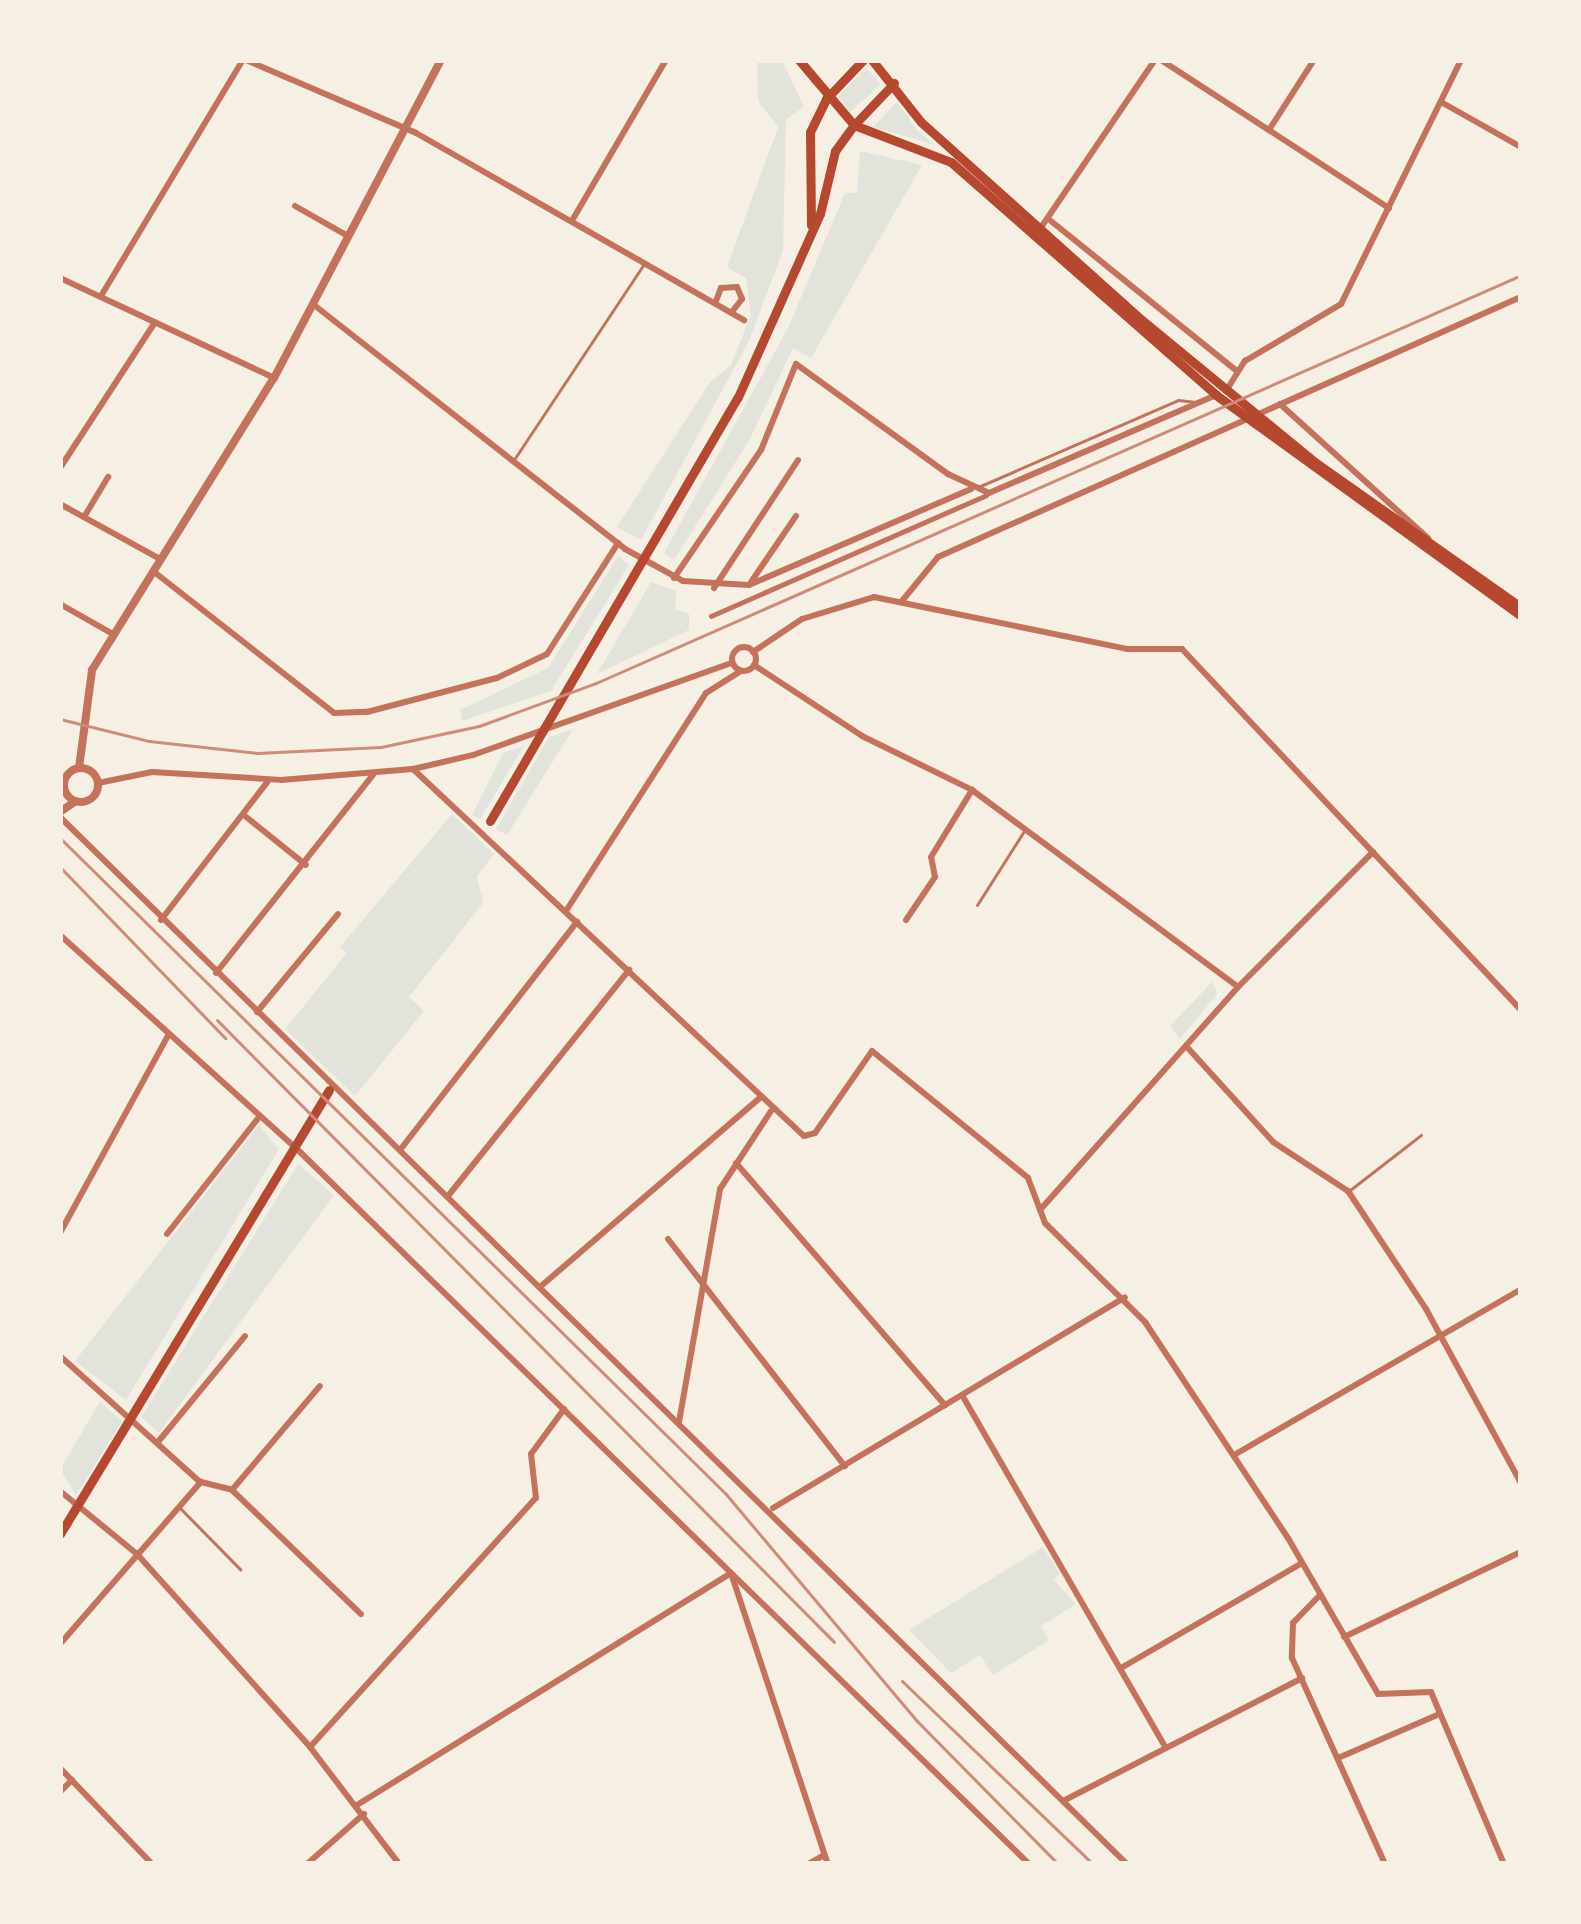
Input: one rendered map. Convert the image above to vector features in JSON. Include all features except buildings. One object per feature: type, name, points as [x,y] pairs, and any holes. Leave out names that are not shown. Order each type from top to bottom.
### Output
[{"type":"main road","points":[[799,60],[826,99],[854,125],[951,162],[1311,469],[1521,616]]},
{"type":"main road","points":[[811,231],[810,132],[826,99],[862,60]]},
{"type":"main road","points":[[872,60],[894,82],[921,122],[1047,224],[1213,385]]},
{"type":"main road","points":[[490,821],[693,482],[811,231],[835,151],[894,82]]},
{"type":"main road","points":[[1263,426],[1521,607]]},
{"type":"main road","points":[[60,1534],[329,1090]]},
{"type":"street","points":[[101,296],[245,60],[404,133],[416,133],[744,320]]},
{"type":"street","points":[[79,768],[92,670],[274,378],[441,60]]},
{"type":"street","points":[[572,219],[666,60]]},
{"type":"street","points":[[1238,371],[1047,224],[1158,60],[1389,208]]},
{"type":"street","points":[[1269,130],[1314,60]]},
{"type":"street","points":[[711,616],[1232,388],[1238,371],[1330,316],[1389,208],[1460,60]]},
{"type":"street","points":[[1442,102],[1521,147]]},
{"type":"street","points":[[295,206],[351,238]]},
{"type":"street","points":[[60,278],[274,378]]},
{"type":"street","points":[[716,301],[722,288],[736,287],[742,299],[732,312]]},
{"type":"street","points":[[902,601],[938,556],[1521,297]]},
{"type":"street","points":[[314,305],[621,546],[674,578],[714,588],[749,585],[970,489]]},
{"type":"street","points":[[60,468],[155,322]]},
{"type":"street","points":[[674,578],[761,450],[796,364],[970,489],[990,493]]},
{"type":"street","points":[[1280,404],[1419,522],[1432,544]]},
{"type":"street","points":[[60,447],[70,453]]},
{"type":"street","points":[[714,588],[798,460]]},
{"type":"street","points":[[83,517],[107,477]]},
{"type":"street","points":[[60,504],[160,559]]},
{"type":"street","points":[[749,585],[796,516]]},
{"type":"street","points":[[154,571],[334,713],[401,708],[534,663],[556,643],[621,546]]},
{"type":"street","points":[[79,768],[98,783],[152,772],[269,779],[413,769],[473,755],[732,663],[739,648],[753,652],[802,619],[874,597],[902,601],[1127,650],[1182,649],[1521,1010]]},
{"type":"street","points":[[60,604],[113,634]]},
{"type":"street","points":[[753,652],[754,665]]},
{"type":"street","points":[[732,663],[741,671]]},
{"type":"street","points":[[566,911],[710,688],[754,665]]},
{"type":"street","points":[[754,665],[862,736],[972,790],[1238,986]]},
{"type":"street","points":[[695,677],[710,688]]},
{"type":"street","points":[[76,801],[63,796],[66,776],[79,768]]},
{"type":"street","points":[[413,769],[629,970],[771,1111],[804,1136],[814,1133],[872,1051],[1028,1178],[1045,1223],[1126,1296],[1234,1455],[1378,1694],[1426,1688],[1504,1864]]},
{"type":"street","points":[[216,973],[373,775]]},
{"type":"street","points":[[161,920],[269,779]]},
{"type":"street","points":[[98,783],[92,798],[76,801],[60,814],[161,920],[773,1508],[1127,1864]]},
{"type":"street","points":[[906,920],[935,877],[932,857],[972,790]]},
{"type":"street","points":[[245,816],[306,865]]},
{"type":"street","points":[[1040,1210],[1238,986],[1373,852]]},
{"type":"street","points":[[257,1012],[338,914]]},
{"type":"street","points":[[400,1150],[577,922]]},
{"type":"street","points":[[60,935],[301,1152],[1029,1864]]},
{"type":"street","points":[[448,1196],[629,970]]},
{"type":"street","points":[[60,1233],[168,1036]]},
{"type":"street","points":[[1187,1047],[1274,1142],[1348,1191],[1443,1341],[1521,1483]]},
{"type":"street","points":[[539,1287],[760,1098]]},
{"type":"street","points":[[679,1422],[706,1286],[711,1223],[736,1163],[771,1111]]},
{"type":"street","points":[[167,1234],[260,1116]]},
{"type":"street","points":[[736,1163],[945,1405]]},
{"type":"street","points":[[668,1239],[845,1466]]},
{"type":"street","points":[[1234,1455],[1443,1341],[1521,1289]]},
{"type":"street","points":[[773,1508],[1126,1296]]},
{"type":"street","points":[[156,1441],[245,1336]]},
{"type":"street","points":[[60,1356],[201,1482],[232,1490],[362,1613]]},
{"type":"street","points":[[232,1490],[320,1387]]},
{"type":"street","points":[[962,1395],[1166,1747]]},
{"type":"street","points":[[310,1747],[536,1498],[531,1454],[564,1408]]},
{"type":"street","points":[[60,1644],[201,1482]]},
{"type":"street","points":[[60,1491],[136,1554],[310,1747],[399,1864]]},
{"type":"street","points":[[1344,1636],[1521,1552]]},
{"type":"street","points":[[1121,1668],[1302,1563]]},
{"type":"street","points":[[731,1573],[828,1864]]},
{"type":"street","points":[[357,1805],[731,1573]]},
{"type":"street","points":[[740,1599],[753,1595]]},
{"type":"street","points":[[1319,1596],[1293,1623],[1292,1658],[1385,1864]]},
{"type":"street","points":[[1063,1801],[1302,1678]]},
{"type":"street","points":[[1338,1758],[1441,1713]]},
{"type":"street","points":[[60,1768],[152,1864]]},
{"type":"street","points":[[60,1792],[72,1780]]},
{"type":"street","points":[[307,1864],[364,1814]]},
{"type":"street","points":[[808,1864],[824,1855]]},
{"type":"lane","points":[[514,458],[646,261]]},
{"type":"lane","points":[[970,489],[1178,400],[1198,403]]},
{"type":"lane","points":[[977,905],[1025,830]]},
{"type":"lane","points":[[1348,1191],[1421,1135]]},
{"type":"lane","points":[[179,1507],[240,1569]]},
{"type":"shaded area","points":[[757,60],[782,60],[804,107],[786,119],[783,250],[749,341],[641,540],[617,527],[710,382],[731,365],[751,315],[746,278],[727,267],[778,127],[758,101]]},
{"type":"shaded area","points":[[866,68],[881,84],[850,112],[838,97]]},
{"type":"shaded area","points":[[897,102],[916,129],[935,145],[873,127]]},
{"type":"shaded area","points":[[860,151],[922,165],[811,358],[793,348],[750,439],[674,560],[664,553],[788,328],[845,193],[857,193]]},
{"type":"shaded area","points":[[618,556],[629,565],[551,691],[462,721],[460,710],[548,668]]},
{"type":"shaded area","points":[[651,582],[676,591],[675,609],[689,614],[689,630],[597,674]]},
{"type":"shaded area","points":[[573,729],[507,835],[496,829],[549,737]]},
{"type":"shaded area","points":[[524,746],[480,819],[472,815],[503,753]]},
{"type":"shaded area","points":[[452,814],[494,854],[477,876],[483,903],[409,997],[424,1011],[355,1096],[285,1029],[347,953],[340,947]]},
{"type":"shaded area","points":[[1212,982],[1218,993],[1180,1039],[1170,1026]]},
{"type":"shaded area","points":[[259,1125],[279,1149],[126,1400],[75,1361]]},
{"type":"shaded area","points":[[298,1164],[334,1195],[159,1433],[141,1417]]},
{"type":"shaded area","points":[[100,1401],[122,1422],[76,1495],[60,1470]]},
{"type":"shaded area","points":[[1043,1547],[1060,1574],[1053,1579],[1076,1604],[1041,1626],[1049,1640],[993,1675],[980,1655],[951,1673],[909,1630]]},
{"type":"railway","points":[[60,719],[149,741],[257,753],[381,747],[479,726],[596,683],[1521,275]]},
{"type":"railway","points":[[60,838],[725,1493],[917,1721],[1058,1864]]},
{"type":"railway","points":[[60,867],[225,1038]]},
{"type":"railway","points":[[217,1020],[834,1642]]},
{"type":"railway","points":[[902,1681],[1093,1864]]}]
